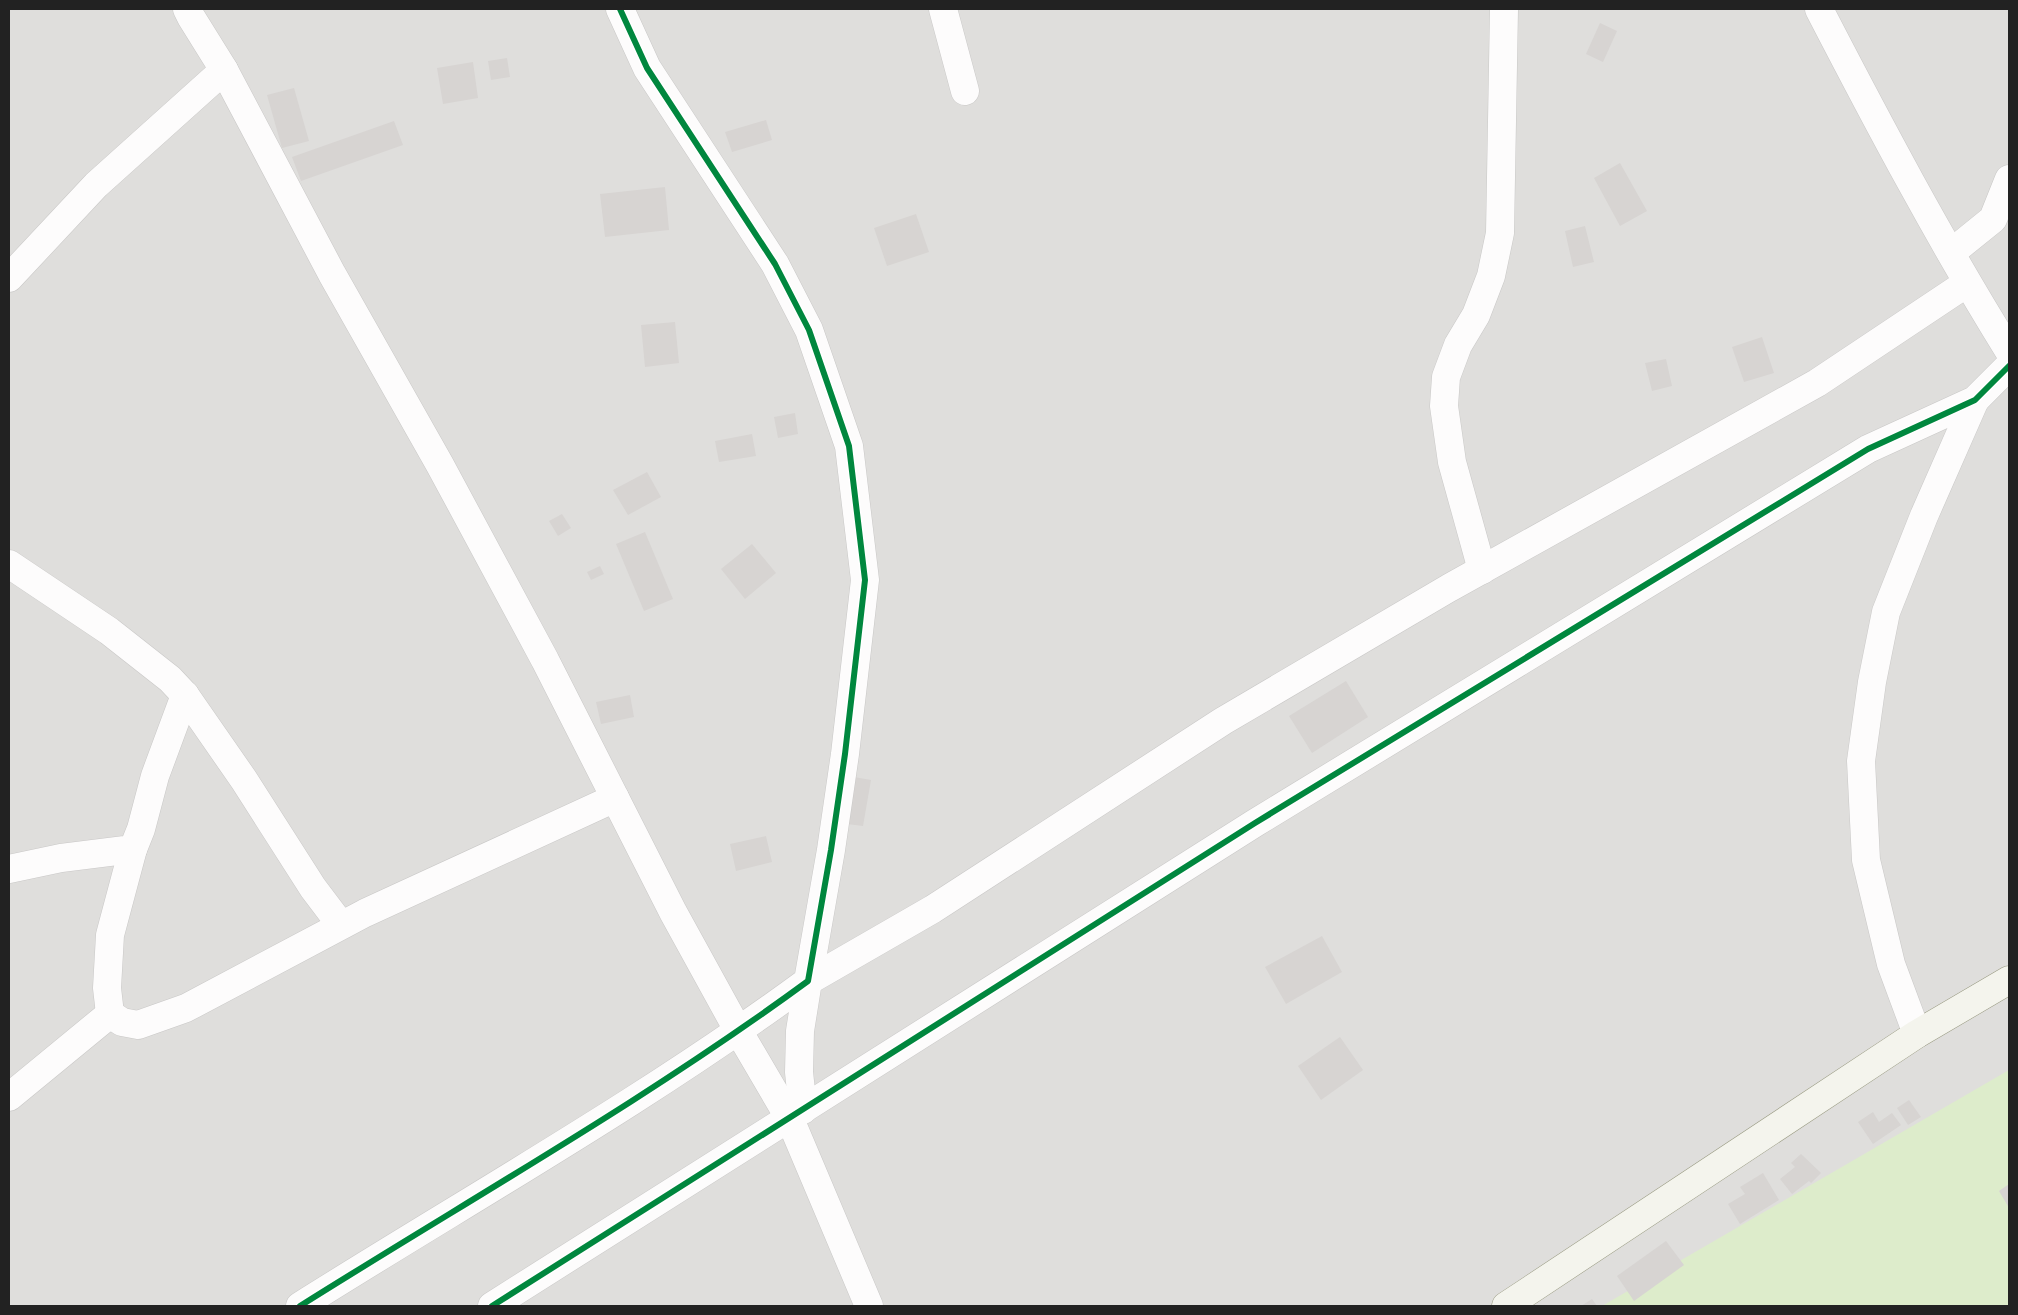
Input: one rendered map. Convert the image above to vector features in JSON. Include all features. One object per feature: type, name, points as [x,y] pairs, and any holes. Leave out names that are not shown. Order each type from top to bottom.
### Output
[{"type":"main road","points":[[1506,1306],[1917,1034],[2009,980]]},
{"type":"street","points":[[620,9],[647,68],[775,264],[809,330],[849,446],[866,580],[844,764],[800,1031],[796,1115]]},
{"type":"street","points":[[943,9],[965,91]]},
{"type":"street","points":[[1482,570],[1452,462],[1444,406],[1446,377],[1458,345],[1476,314],[1485,292],[1491,276],[1500,233],[1504,9]]},
{"type":"street","points":[[1819,9],[1887,140],[1967,283],[2009,351]]},
{"type":"street","points":[[193,12],[332,274],[468,516],[545,660],[673,912],[739,1032],[796,1115],[869,1306]]},
{"type":"street","points":[[9,278],[96,184],[224,70]]},
{"type":"street","points":[[1951,254],[2001,214],[2009,179]]},
{"type":"street","points":[[300,1306],[578,1136],[739,1032],[808,981],[933,909],[1223,721],[1482,570],[1816,382],[1967,283]]},
{"type":"street","points":[[492,1306],[796,1115],[1021,969],[1255,823],[1859,454],[1975,400],[2009,366]]},
{"type":"street","points":[[1917,1034],[1891,964],[1866,860],[1862,761],[1872,682],[1886,612],[1924,516],[1975,400]]},
{"type":"street","points":[[9,564],[109,631],[170,679],[185,695],[244,780],[313,888],[342,925]]},
{"type":"street","points":[[185,695],[155,776],[110,935],[107,988],[110,1014],[122,1022],[138,1025],[186,1008],[342,925],[615,798]]},
{"type":"street","points":[[9,869],[61,858],[133,849]]},
{"type":"street","points":[[9,1097],[110,1014]]},
{"type":"shaded area","points":[[9,9],[2009,9],[2009,1306],[9,1306]]},
{"type":"green space","points":[[2009,1070],[2009,1306],[1602,1306]]},
{"type":"building","points":[[1600,23],[1617,31],[1603,62],[1586,54]]},
{"type":"building","points":[[507,58],[510,77],[491,80],[488,61]]},
{"type":"building","points":[[473,62],[478,98],[443,104],[437,68]]},
{"type":"building","points":[[294,88],[309,141],[282,148],[267,95]]},
{"type":"building","points":[[766,120],[772,140],[732,152],[725,132]]},
{"type":"building","points":[[394,121],[403,145],[301,181],[292,157]]},
{"type":"building","points":[[1620,163],[1647,211],[1620,226],[1594,178]]},
{"type":"building","points":[[665,187],[669,230],[605,237],[600,194]]},
{"type":"building","points":[[916,214],[929,252],[887,266],[874,228]]},
{"type":"building","points":[[1585,226],[1594,262],[1573,267],[1565,231]]},
{"type":"building","points":[[675,322],[679,363],[645,367],[641,325]]},
{"type":"building","points":[[1762,337],[1774,373],[1744,382],[1732,347]]},
{"type":"building","points":[[1666,359],[1672,386],[1652,391],[1645,363]]},
{"type":"building","points":[[795,413],[798,434],[778,438],[774,417]]},
{"type":"building","points":[[752,434],[756,456],[719,462],[715,441]]},
{"type":"building","points":[[647,472],[661,497],[628,515],[613,490]]},
{"type":"building","points":[[562,514],[571,528],[558,536],[549,521]]},
{"type":"building","points":[[645,532],[673,599],[644,611],[616,544]]},
{"type":"building","points":[[752,544],[776,573],[745,599],[721,569]]},
{"type":"building","points":[[600,566],[604,574],[591,580],[587,572]]},
{"type":"building","points":[[1346,681],[1368,717],[1312,753],[1289,716]]},
{"type":"building","points":[[630,695],[634,717],[601,724],[596,702]]},
{"type":"building","points":[[854,777],[871,780],[863,826],[847,824]]},
{"type":"building","points":[[766,836],[772,862],[736,871],[730,844]]},
{"type":"building","points":[[1322,936],[1342,972],[1286,1004],[1265,967]]},
{"type":"building","points":[[1340,1037],[1363,1070],[1321,1100],[1298,1066]]},
{"type":"building","points":[[1909,1100],[1921,1117],[1908,1125],[1897,1108]]},
{"type":"building","points":[[1873,1112],[1879,1122],[1892,1113],[1901,1125],[1873,1144],[1858,1122]]},
{"type":"building","points":[[1801,1154],[1821,1173],[1811,1183],[1809,1181],[1792,1194],[1780,1179],[1795,1167],[1791,1163]]},
{"type":"building","points":[[1763,1173],[1779,1200],[1740,1224],[1728,1204],[1745,1194],[1740,1187]]},
{"type":"building","points":[[2009,1184],[2009,1208],[1999,1191]]},
{"type":"building","points":[[1666,1241],[1684,1265],[1634,1301],[1617,1276]]},
{"type":"building","points":[[1592,1299],[1597,1306],[1581,1306]]},
{"type":"cycle path","points":[[300,1306],[621,1108],[747,1025],[808,981],[831,850],[845,754],[865,580],[849,446],[809,330],[775,264],[647,68],[620,9]]},
{"type":"cycle path","points":[[492,1306],[1255,823],[1868,449],[1975,400],[2009,366]]}]
